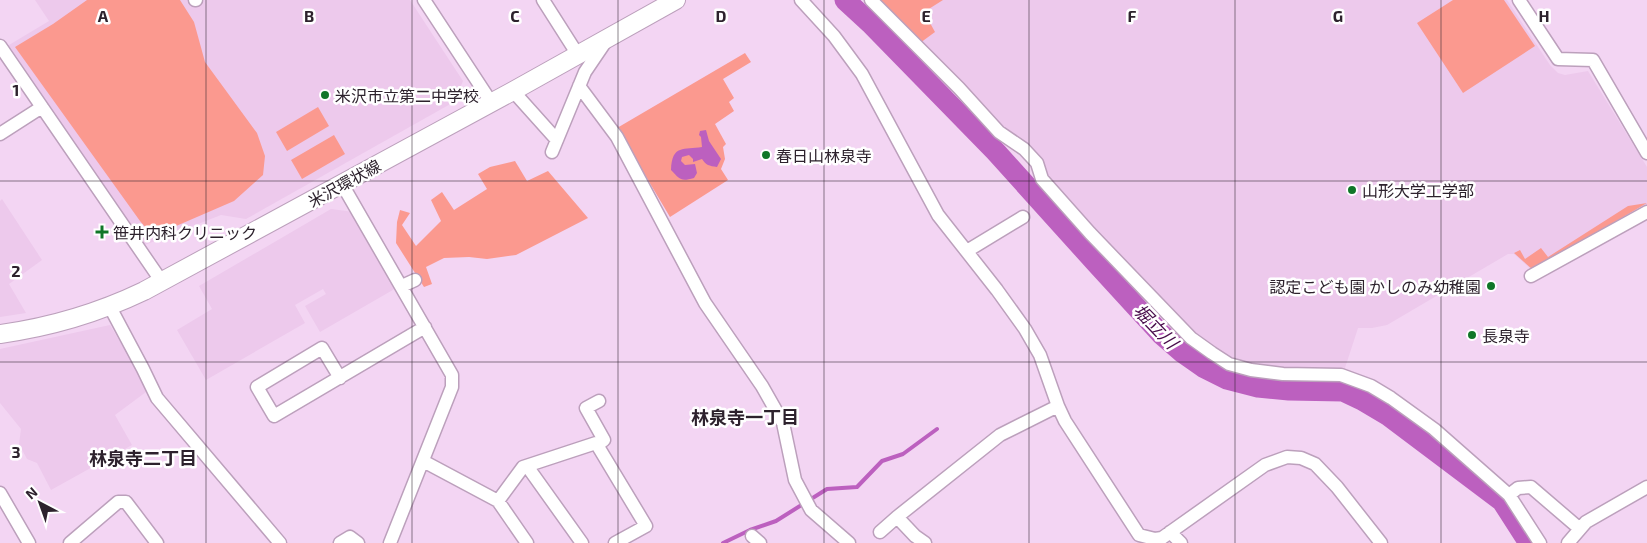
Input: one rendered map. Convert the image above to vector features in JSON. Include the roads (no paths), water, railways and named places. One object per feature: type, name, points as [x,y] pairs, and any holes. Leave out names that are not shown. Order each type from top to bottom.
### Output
[{"type":"main road","name":"米沢環状線","points":[[0,334],[51,325],[110,306],[162,282],[676,0]]},
{"type":"street","points":[[424,0],[491,102]]},
{"type":"street","points":[[543,0],[578,54]]},
{"type":"street","points":[[801,0],[834,36],[862,74],[938,215],[1025,329],[1040,355],[1058,406],[1065,420],[1139,535],[1155,539],[1162,538],[1265,465],[1287,457],[1301,458],[1315,464],[1337,487],[1381,543]]},
{"type":"street","points":[[870,0],[959,88],[999,132],[1024,149],[1037,163],[1042,179],[1090,233],[1168,315],[1198,343],[1229,364],[1251,370],[1283,374],[1341,376],[1371,386],[1434,429],[1509,495],[1540,543]]},
{"type":"street","points":[[1519,0],[1558,59],[1594,60],[1647,153]]},
{"type":"street","points":[[552,152],[585,72],[609,36]]},
{"type":"street","points":[[0,46],[162,282]]},
{"type":"street","points":[[579,86],[617,138],[705,303],[762,386],[783,423],[795,480],[811,510],[849,543]]},
{"type":"street","points":[[513,91],[556,139]]},
{"type":"street","points":[[0,134],[42,107]]},
{"type":"street","points":[[342,184],[452,375],[452,387],[395,540]]},
{"type":"street","points":[[1531,276],[1647,212]]},
{"type":"street","points":[[967,251],[1023,217]]},
{"type":"street","points":[[402,286],[415,280]]},
{"type":"street","points":[[110,306],[156,398],[280,543]]},
{"type":"street","points":[[340,378],[322,348],[257,387],[274,416],[340,378],[425,327]]},
{"type":"street","points":[[498,501],[523,467],[596,443],[597,445],[604,440],[586,408],[599,401]]},
{"type":"street","points":[[880,532],[1000,435],[1058,406]]},
{"type":"street","points":[[597,445],[646,526],[615,543]]},
{"type":"street","points":[[423,461],[498,501],[527,543]]},
{"type":"street","points":[[527,466],[582,543]]},
{"type":"street","points":[[1509,495],[1518,488],[1531,487],[1580,529]]},
{"type":"street","points":[[1568,543],[1592,518],[1645,492]]},
{"type":"street","points":[[0,493],[29,543]]},
{"type":"street","points":[[70,543],[118,502],[126,502],[157,543]]},
{"type":"street","points":[[897,517],[915,536],[925,543]]},
{"type":"street","points":[[1170,532],[1181,543]]},
{"type":"street","points":[[340,543],[350,537],[358,543]]},
{"type":"waterway","name":"堀立川","points":[[845,0],[870,23],[996,152],[1161,334],[1183,353],[1203,367],[1227,379],[1258,387],[1289,390],[1343,391],[1362,400],[1389,416],[1502,501],[1529,543]]},
{"type":"waterway","points":[[723,543],[750,530],[776,521],[827,489],[857,487],[882,461],[903,454],[937,429]]},
{"type":"place","name":"米沢市立第二中学校","points":[[325,95]]},
{"type":"place","name":"春日山林泉寺","points":[[766,155]]},
{"type":"place","name":"山形大学工学部","points":[[1352,190]]},
{"type":"place","name":"笹井内科クリニック","points":[[102,232]]},
{"type":"place","name":"認定こども園 かしのみ幼稚園","points":[[1491,286]]},
{"type":"place","name":"長泉寺","points":[[1472,335]]},
{"type":"district","name":"林泉寺一丁目","points":[[745,417]]},
{"type":"district","name":"林泉寺二丁目","points":[[143,458]]}]
